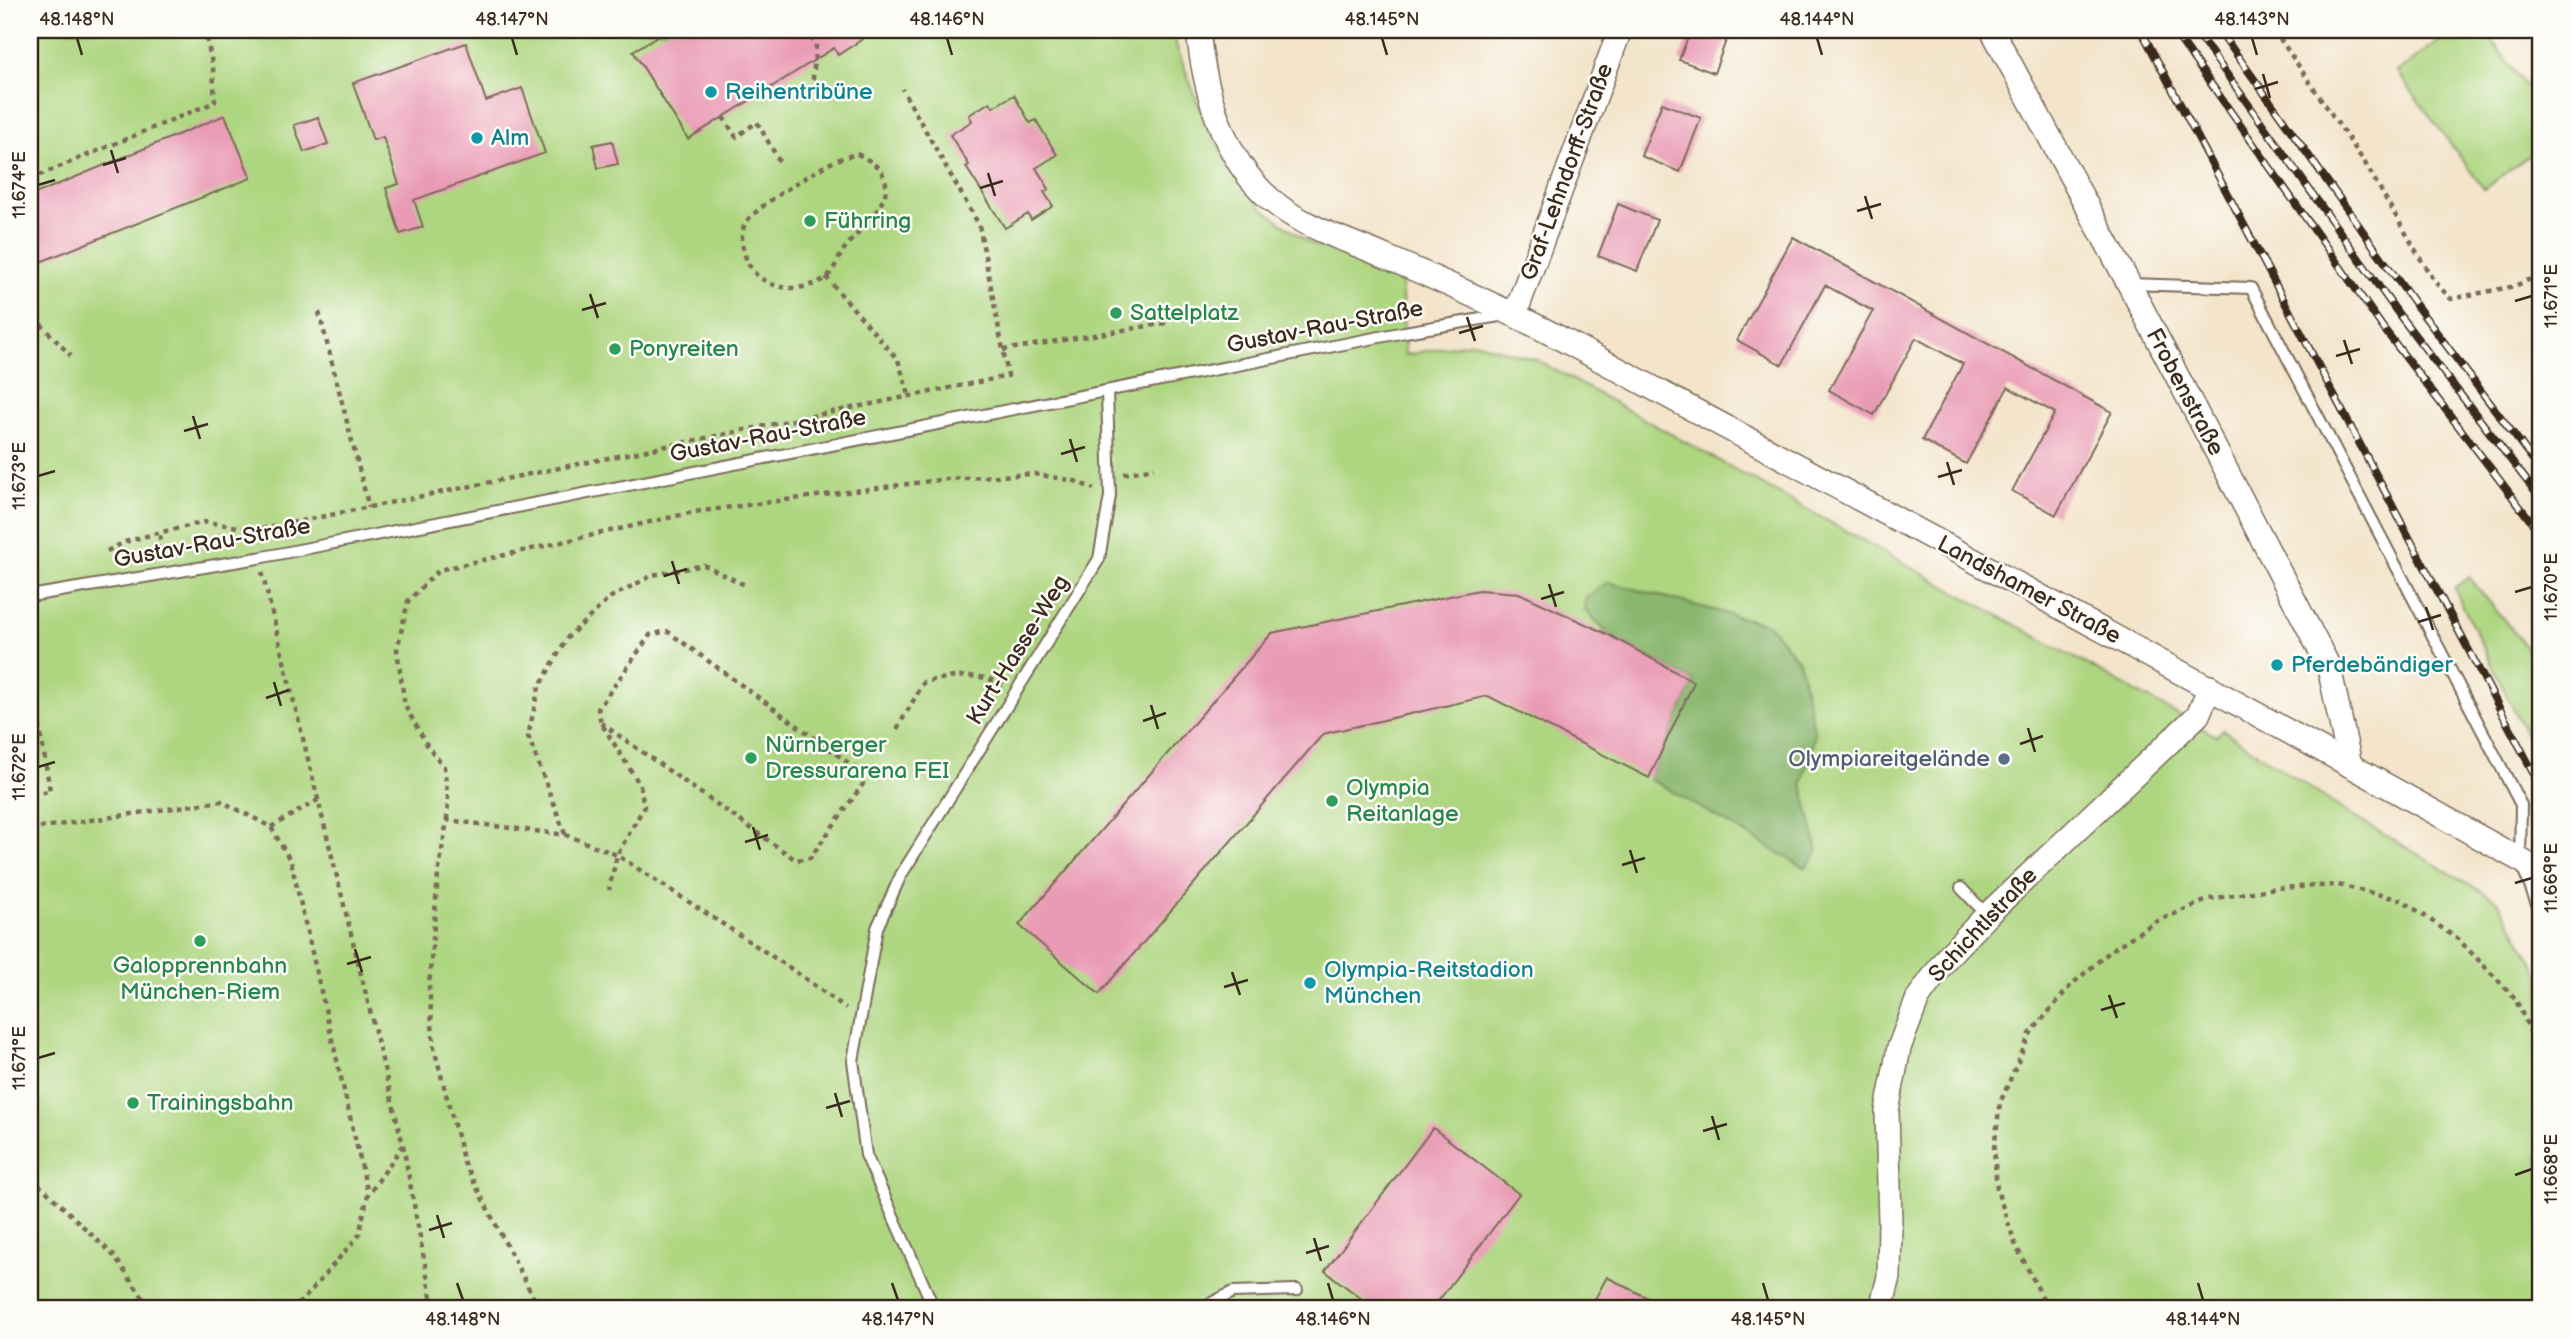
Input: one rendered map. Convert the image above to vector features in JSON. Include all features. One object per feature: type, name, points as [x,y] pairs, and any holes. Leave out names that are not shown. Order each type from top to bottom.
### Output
[{"type":"street","name":"Landshamer Straße","points":[[1199,30],[1212,101],[1235,160],[1268,198],[1301,223],[1381,254],[1515,314],[2210,688],[2530,866]]},
{"type":"street","name":"Graf-Lehndorff-Straße","points":[[1515,314],[1620,30]]},
{"type":"street","name":"Frobenstraße","points":[[1992,30],[2129,284],[2329,667],[2350,765]]},
{"type":"street","name":"Schichtlstraße","points":[[1881,1308],[1889,1277],[1890,1184],[1886,1111],[1899,1048],[1918,998],[1948,956],[1987,915],[2198,715],[2210,688]]},
{"type":"lane","points":[[2129,284],[2251,288],[2521,805],[2540,911]]},
{"type":"lane","name":"Gustav-Rau-Straße","points":[[30,596],[258,558],[1405,332],[1515,314]]},
{"type":"lane","name":"Kurt-Hasse-Weg","points":[[934,1308],[866,1155],[852,1061],[860,1018],[877,928],[901,875],[1099,559],[1111,496],[1107,391]]},
{"type":"lane","points":[[1962,888],[1987,915]]},
{"type":"lane","points":[[1202,1308],[1233,1292],[1297,1290]]},
{"type":"path","points":[[30,179],[215,102],[213,68],[205,30]]},
{"type":"path","points":[[803,30],[816,44],[813,89]]},
{"type":"path","points":[[2274,30],[2365,163],[2433,280],[2451,299],[2515,286],[2540,275]]},
{"type":"path","points":[[107,551],[125,542],[206,522],[257,530],[1007,376],[979,225],[902,89]]},
{"type":"path","points":[[723,117],[736,137],[757,122],[782,166]]},
{"type":"path","points":[[857,153],[875,162],[885,178],[885,198],[873,218],[839,254],[832,271],[826,277],[813,284],[791,288],[771,285],[752,271],[742,250],[745,224],[760,207],[771,200],[836,160],[857,153]]},
{"type":"path","points":[[826,277],[898,360],[910,397]]},
{"type":"path","points":[[30,308],[33,316],[71,356]]},
{"type":"path","points":[[319,312],[369,508]]},
{"type":"path","points":[[1003,350],[1166,323]]},
{"type":"path","points":[[1110,477],[1154,468]]},
{"type":"path","points":[[539,1308],[464,1163],[434,1048],[429,987],[438,875],[448,797],[444,767],[427,745],[405,706],[397,650],[408,601],[439,569],[694,512],[946,479],[1034,474],[1075,481],[1111,496]]},
{"type":"path","points":[[148,576],[162,532]]},
{"type":"path","points":[[258,558],[403,1144],[433,1308]]},
{"type":"path","points":[[566,835],[527,736],[540,687],[568,638],[611,597],[653,575],[704,565],[745,584]]},
{"type":"path","points":[[601,723],[796,860],[810,858],[863,784],[857,769],[667,631],[650,635],[598,709],[601,723],[639,785],[644,807],[617,855],[609,891]]},
{"type":"path","points":[[30,666],[50,791],[30,794]]},
{"type":"path","points":[[897,729],[924,682],[973,676],[998,681],[1016,692]]},
{"type":"path","points":[[271,827],[318,800]]},
{"type":"path","points":[[30,829],[221,801],[271,827],[291,862],[368,1194]]},
{"type":"path","points":[[447,820],[566,835],[617,855],[790,968],[860,1018]]},
{"type":"path","points":[[2048,1308],[2016,1246],[1997,1190],[1994,1149],[2000,1102],[2030,1034],[2071,985],[2113,948],[2155,922],[2210,898],[2276,888],[2338,885],[2403,900],[2459,940],[2515,998],[2540,1053]]},
{"type":"path","points":[[289,1308],[302,1301],[359,1235],[368,1194],[403,1144]]},
{"type":"path","points":[[30,1179],[114,1256],[150,1308]]},
{"type":"green space","name":"Olympia Reitanlage","points":[[30,30],[1175,30],[1176,45],[1201,111],[1226,162],[1261,207],[1309,243],[1401,274],[1405,355],[1474,342],[1537,360],[2216,736],[2223,730],[2349,814],[2498,901],[2540,974],[2540,1308],[30,1308]]},
{"type":"green space","points":[[2454,30],[2484,30],[2540,106],[2540,147],[2484,189],[2397,72]]},
{"type":"green space","points":[[2469,577],[2540,664],[2540,763],[2454,588]]},
{"type":"green space","points":[[1608,582],[1769,625],[1799,661],[1815,734],[1802,784],[1818,852],[1805,868],[1649,778],[1694,682],[1609,635],[1584,609],[1586,597]]},
{"type":"building","name":"Reihentribüne","points":[[668,30],[876,30],[838,55],[834,48],[688,139],[633,51]]},
{"type":"building","points":[[1691,30],[1712,30],[1728,35],[1714,73],[1679,60]]},
{"type":"building","points":[[466,43],[486,101],[522,88],[545,153],[414,200],[423,227],[400,234],[386,188],[399,184],[383,137],[373,140],[353,83]]},
{"type":"building","points":[[1014,95],[1030,123],[1036,120],[1057,155],[1036,168],[1049,189],[1044,192],[1053,206],[1031,220],[1028,214],[1005,228],[966,167],[969,165],[950,135],[972,121],[969,115],[990,102],[993,107]]},
{"type":"building","points":[[1662,103],[1701,118],[1680,172],[1641,156]]},
{"type":"building","points":[[225,115],[251,178],[30,266],[30,196]]},
{"type":"building","points":[[318,117],[328,144],[304,152],[294,125]]},
{"type":"building","points":[[612,141],[618,164],[598,168],[593,145]]},
{"type":"building","points":[[1618,204],[1657,220],[1637,271],[1598,256]]},
{"type":"building","points":[[1793,237],[2112,412],[2056,515],[2012,491],[2055,413],[2008,387],[1966,464],[1922,440],[1963,364],[1916,338],[1874,415],[1829,390],[1873,311],[1825,285],[1782,365],[1737,340]]},
{"type":"building","points":[[1479,590],[1519,593],[1609,635],[1694,682],[1649,778],[1488,696],[1323,734],[1099,994],[1019,925],[1272,633]]},
{"type":"building","points":[[1433,1128],[1519,1194],[1433,1308],[1374,1308],[1325,1271]]},
{"type":"building","points":[[1607,1277],[1667,1308],[1590,1308]]},
{"type":"railway","points":[[2141,30],[2540,785]]},
{"type":"railway","points":[[2173,30],[2384,329],[2540,533]]},
{"type":"railway","points":[[2195,30],[2400,316],[2540,498]]},
{"type":"railway","points":[[2219,30],[2412,300],[2540,469]]},
{"type":"place","name":"Reihentribüne","points":[[711,92]]},
{"type":"place","name":"Alm","points":[[477,138]]},
{"type":"place","name":"Führring","points":[[810,221]]},
{"type":"place","name":"Sattelplatz","points":[[1116,313]]},
{"type":"place","name":"Ponyreiten","points":[[615,349]]},
{"type":"place","name":"Pferdebändiger","points":[[2277,665]]},
{"type":"place","name":"Nürnberger Dressurarena FEI","points":[[751,758]]},
{"type":"place","name":"Olympiareitgelände","points":[[2004,759]]},
{"type":"place","name":"Olympia Reitanlage","points":[[1332,801]]},
{"type":"place","name":"Galopprennbahn München-Riem","points":[[200,941]]},
{"type":"place","name":"Olympia-Reitstadion München","points":[[1310,983]]},
{"type":"place","name":"Trainingsbahn","points":[[133,1103]]}]
